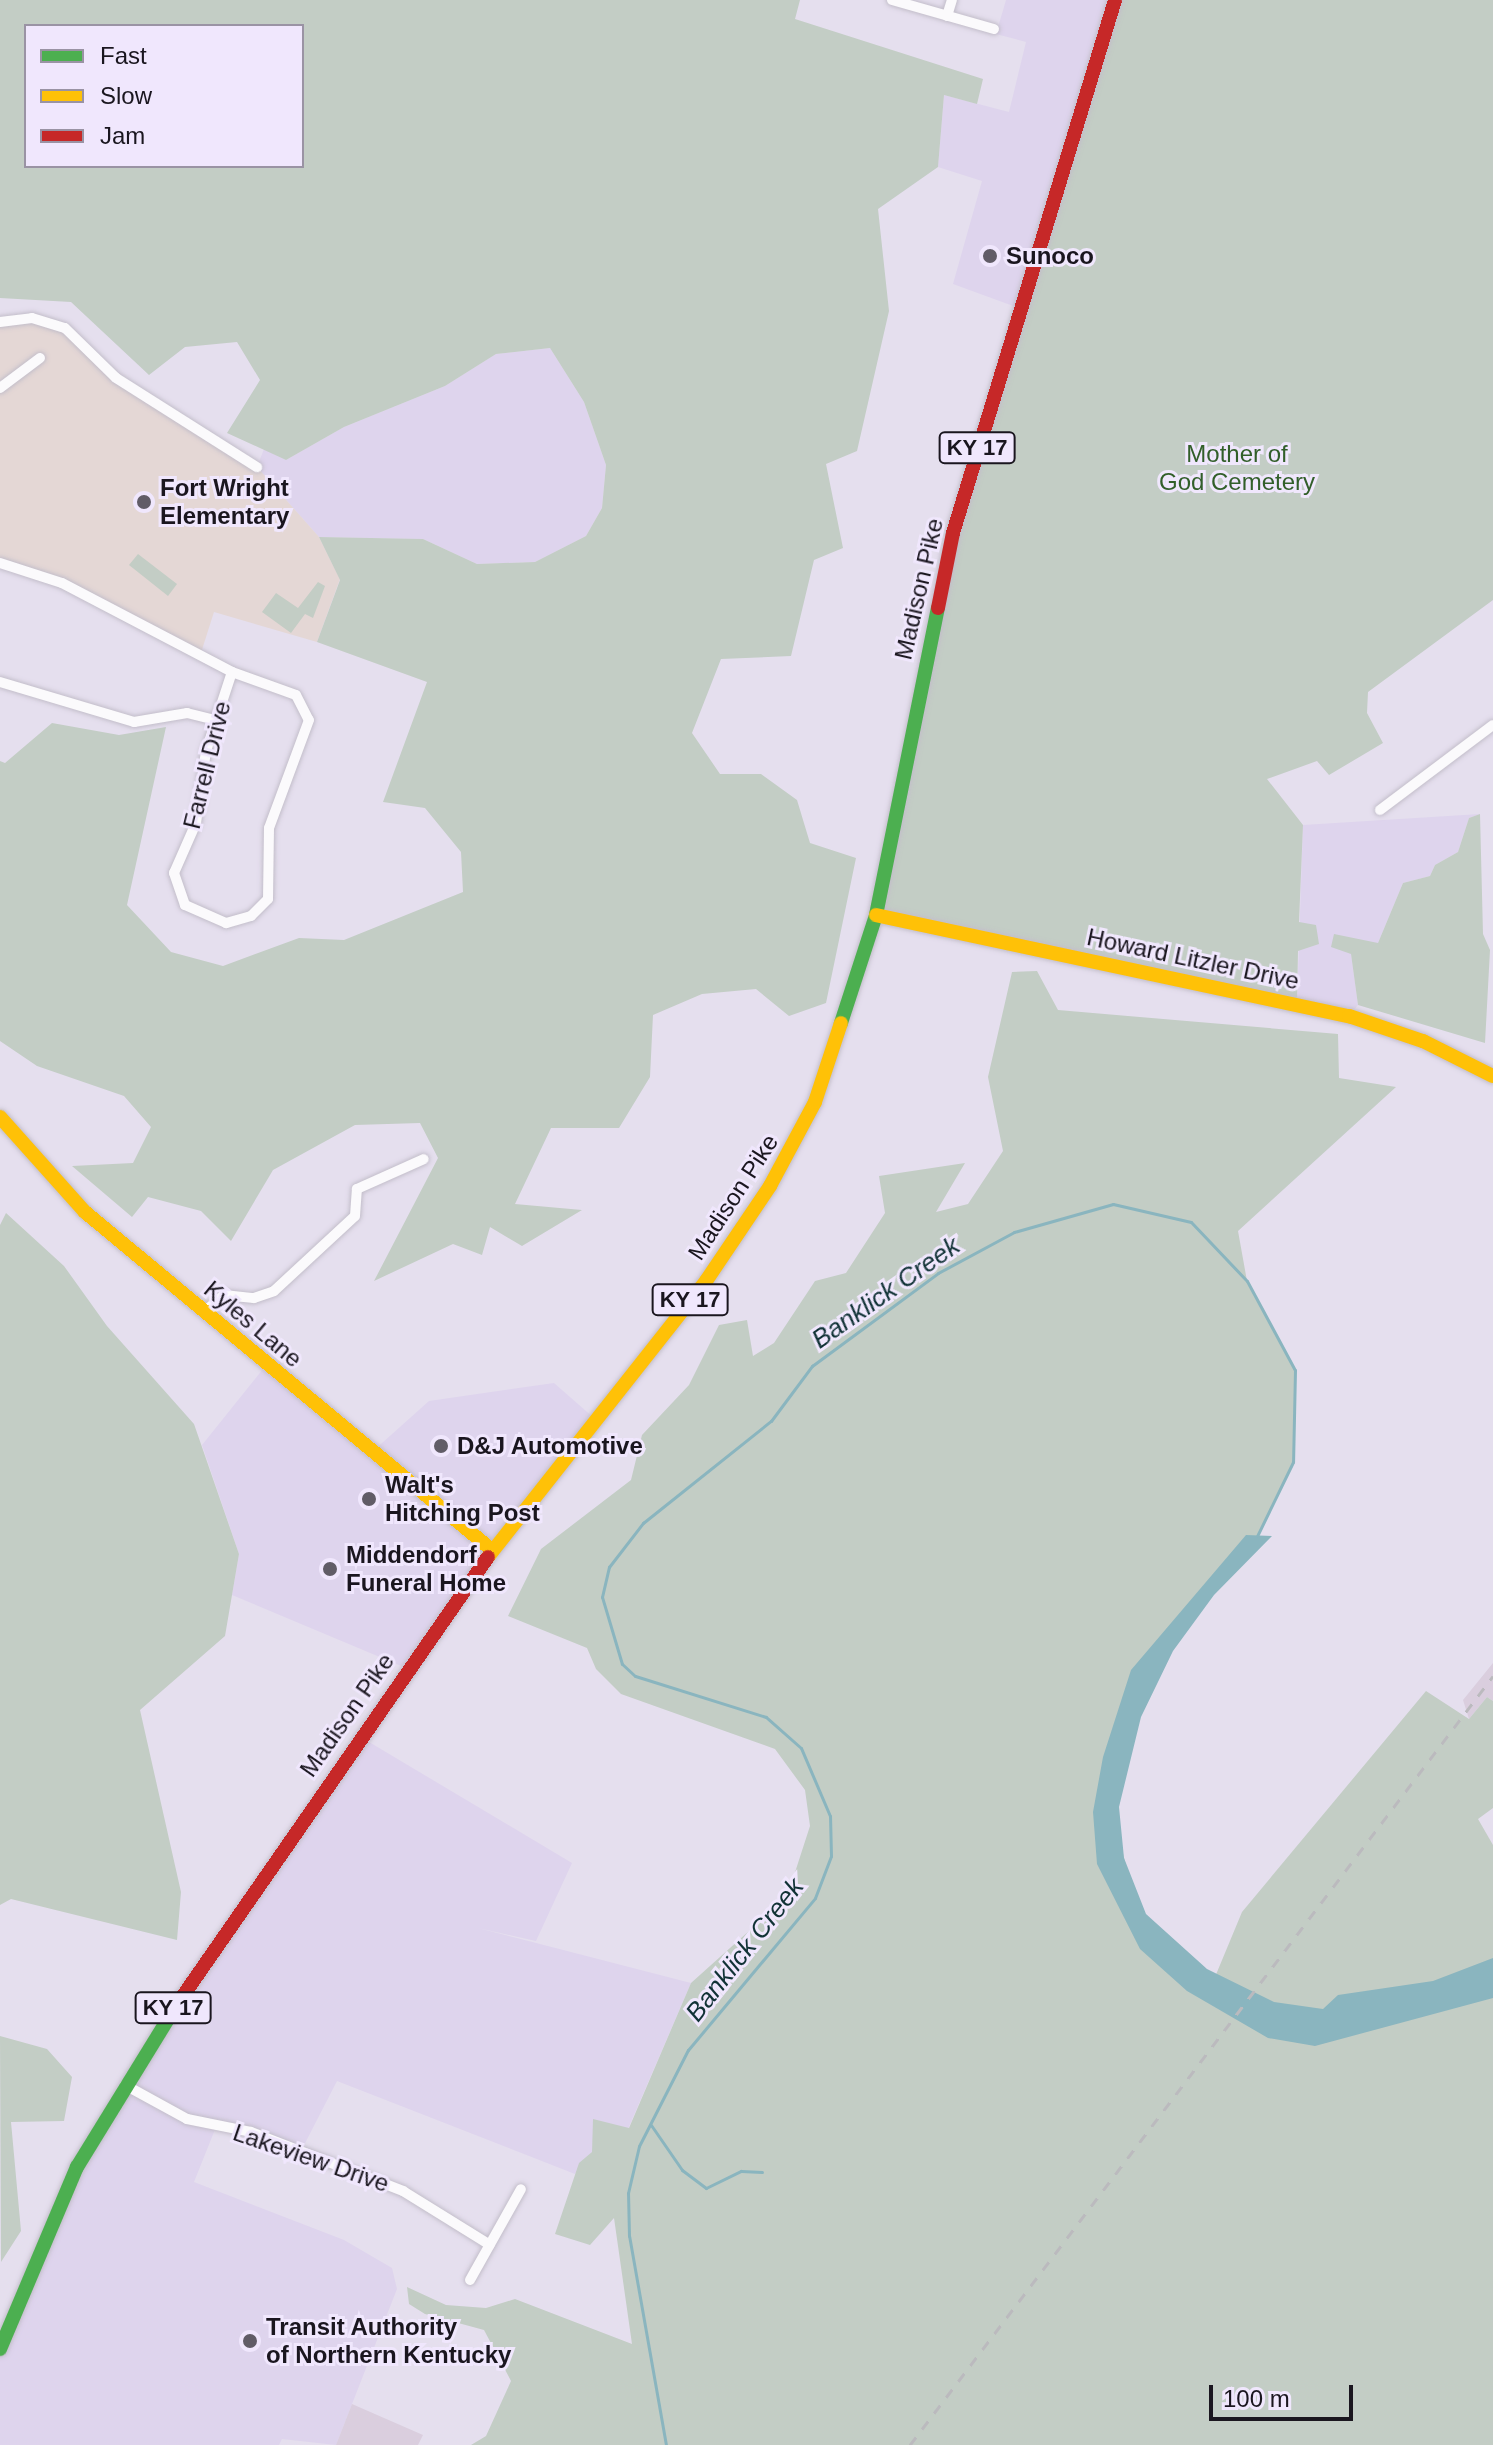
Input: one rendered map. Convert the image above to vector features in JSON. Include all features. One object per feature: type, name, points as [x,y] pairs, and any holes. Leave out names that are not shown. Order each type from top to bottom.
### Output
[{"type":"main road","name":"Madison Pike","points":[[0,2349],[77,2167],[125,2085],[305,1811],[492,1550],[706,1281],[770,1186],[834,1056],[876,915],[952,537],[1115,0]]},
{"type":"main road","name":"Howard Litzler Drive","points":[[876,915],[1349,1016],[1493,1076]]},
{"type":"main road","name":"Kyles Lane","points":[[0,1117],[77,1205],[492,1550]]},
{"type":"street","points":[[892,0],[994,29]]},
{"type":"street","points":[[947,16],[952,0]]},
{"type":"street","points":[[0,322],[32,318],[65,328],[116,378],[257,467]]},
{"type":"street","points":[[0,388],[40,358]]},
{"type":"street","name":"Farrell Drive","points":[[0,563],[62,583],[232,672],[296,695],[309,720],[269,828],[268,899],[251,916],[226,923],[190,909],[174,879],[196,823],[216,720],[232,672]]},
{"type":"street","points":[[0,682],[134,722],[187,713],[216,720]]},
{"type":"street","points":[[1380,810],[1493,725]]},
{"type":"street","points":[[205,1311],[224,1295],[254,1298],[274,1291],[355,1216],[357,1189],[424,1159]]},
{"type":"street","name":"Lakeview Drive","points":[[125,2085],[187,2119],[251,2132],[403,2191],[490,2245]]},
{"type":"street","points":[[470,2280],[521,2189]]},
{"type":"shaded area","points":[[1006,0],[1116,0],[1019,308],[953,284],[982,181],[938,167],[944,95],[1009,112],[1026,42],[996,34]]},
{"type":"shaded area","name":"Fort Wright Elementary","points":[[0,322],[52,323],[103,366],[257,467],[319,537],[340,579],[317,642],[214,612],[199,659],[102,604],[0,563]]},
{"type":"shaded area","points":[[550,348],[584,402],[606,465],[602,508],[586,536],[535,562],[477,564],[423,539],[319,537],[257,467],[264,449],[286,460],[344,427],[445,386],[496,354]]},
{"type":"shaded area","points":[[1480,814],[1469,818],[1458,852],[1435,865],[1430,876],[1403,883],[1378,943],[1351,954],[1358,1005],[1349,1016],[1297,1003],[1303,825]]},
{"type":"shaded area","points":[[267,1364],[372,1452],[429,1401],[554,1383],[594,1418],[406,1668],[232,1595],[239,1554],[202,1445]]},
{"type":"shaded area","points":[[1493,1663],[1493,1701],[1487,1697],[1469,1719],[1463,1700]]},
{"type":"shaded area","points":[[359,1736],[572,1863],[536,1941],[478,1928],[691,1983],[628,2129],[592,2152],[575,2174],[337,2081],[301,2151],[216,2127],[194,2182],[344,2240],[392,2268],[397,2289],[336,2445],[282,2439],[279,2445],[0,2445],[0,2349],[77,2167]]},
{"type":"shaded area","points":[[352,2404],[423,2435],[418,2445],[336,2445]]},
{"type":"green space","points":[[0,0],[800,0],[795,19],[983,79],[977,104],[944,95],[938,167],[878,209],[889,311],[857,451],[826,464],[843,548],[814,560],[791,656],[721,659],[692,733],[720,774],[761,774],[797,800],[810,843],[856,858],[826,1003],[789,1016],[756,989],[702,994],[653,1015],[650,1077],[619,1128],[551,1128],[515,1204],[582,1210],[522,1246],[490,1227],[482,1255],[453,1244],[374,1281],[438,1158],[420,1123],[355,1125],[273,1170],[231,1241],[201,1211],[148,1197],[132,1217],[72,1166],[133,1163],[151,1127],[124,1096],[37,1066],[0,1041],[0,761],[5,763],[52,723],[119,735],[166,727],[127,905],[171,952],[223,966],[299,938],[344,940],[463,892],[461,852],[425,808],[383,802],[427,682],[317,642],[340,580],[319,537],[423,539],[477,564],[535,562],[586,536],[602,508],[606,465],[584,402],[550,348],[496,354],[445,386],[344,427],[286,460],[227,433],[260,380],[237,342],[185,347],[149,375],[71,302],[0,298]]},
{"type":"green space","name":"Mother of God Cemetery","points":[[1115,0],[1493,0],[1493,600],[1368,692],[1367,713],[1383,743],[1329,775],[1317,761],[1267,779],[1303,825],[1299,922],[1316,925],[1319,944],[1298,951],[1297,1003],[876,915],[934,610]]},
{"type":"green space","points":[[138,554],[177,584],[168,596],[129,565]]},
{"type":"green space","points":[[318,582],[325,586],[313,618],[305,614],[291,633],[262,612],[276,593],[298,608]]},
{"type":"green space","points":[[1480,814],[1483,934],[1490,950],[1485,1043],[1358,1005],[1351,954],[1331,947],[1334,934],[1378,943],[1403,883],[1430,876],[1435,865],[1458,852],[1469,818]]},
{"type":"green space","points":[[1037,971],[1058,1010],[1338,1034],[1339,1078],[1396,1087],[1238,1231],[1247,1281],[1295,1370],[1293,1462],[1260,1533],[1224,1569],[1149,1674],[1109,1801],[1141,1922],[1210,1989],[1242,1912],[1426,1691],[1469,1719],[1487,1697],[1493,1701],[1493,1808],[1478,1819],[1493,1845],[1493,2445],[471,2445],[486,2436],[511,2381],[484,2330],[425,2314],[409,2304],[407,2287],[446,2305],[486,2308],[515,2299],[632,2344],[614,2218],[590,2245],[555,2234],[579,2163],[592,2152],[593,2119],[629,2128],[691,1983],[787,1897],[810,1826],[805,1790],[775,1749],[621,1694],[596,1669],[587,1648],[508,1616],[541,1549],[631,1480],[642,1435],[689,1385],[719,1325],[747,1320],[753,1356],[774,1343],[815,1281],[846,1273],[885,1213],[879,1176],[965,1163],[936,1212],[968,1204],[1003,1151],[988,1077],[1012,972]]},
{"type":"green space","points":[[6,1213],[64,1266],[107,1326],[194,1424],[239,1554],[225,1636],[140,1710],[181,1892],[177,1940],[11,1899],[0,1905],[0,1225]]},
{"type":"green space","points":[[0,2036],[47,2049],[72,2077],[64,2121],[11,2122],[21,2231],[1,2262]]},
{"type":"water","points":[[1246,1535],[1272,1536],[1214,1595],[1173,1651],[1141,1717],[1119,1807],[1124,1858],[1146,1914],[1207,1969],[1274,2002],[1323,2009],[1338,1995],[1433,1981],[1493,1958],[1493,1998],[1315,2046],[1268,2038],[1187,1991],[1140,1949],[1097,1864],[1093,1812],[1103,1757],[1131,1670]]},
{"type":"waterway","name":"Banklick Creek","points":[[666,2445],[629,2236],[628,2193],[639,2146],[688,2050],[815,1898],[831,1856],[830,1816],[801,1748],[766,1717],[635,1676],[622,1664],[602,1597],[609,1567],[643,1523],[771,1421],[812,1366],[938,1273],[1014,1232],[1113,1204],[1191,1222],[1247,1281],[1295,1370],[1293,1462],[1257,1536]]},
{"type":"waterway","points":[[651,2125],[682,2170],[706,2188],[741,2171],[762,2172]]},
{"type":"railway","points":[[910,2445],[1493,1676]]},
{"type":"traffic: fast","points":[[841,1023],[876,915],[938,608]]},
{"type":"traffic: fast","points":[[0,2349],[77,2167],[178,2003]]},
{"type":"traffic: slow","points":[[876,915],[1349,1016],[1423,1041],[1493,1076]]},
{"type":"traffic: slow","points":[[488,1557],[706,1281],[770,1186],[815,1102],[841,1023]]},
{"type":"traffic: slow","points":[[0,1117],[85,1212],[492,1550]]},
{"type":"traffic: jam","points":[[938,608],[953,533],[1115,0]]},
{"type":"traffic: jam","points":[[178,2003],[488,1557]]},
{"type":"place","name":"Sunoco","points":[[990,256]]},
{"type":"place","name":"Fort Wright Elementary","points":[[144,502]]},
{"type":"place","name":"D&J Automotive","points":[[441,1446]]},
{"type":"place","name":"Walt's Hitching Post","points":[[369,1499]]},
{"type":"place","name":"Middendorf Funeral Home","points":[[330,1569]]},
{"type":"place","name":"Transit Authority of Northern Kentucky","points":[[250,2341]]}]
